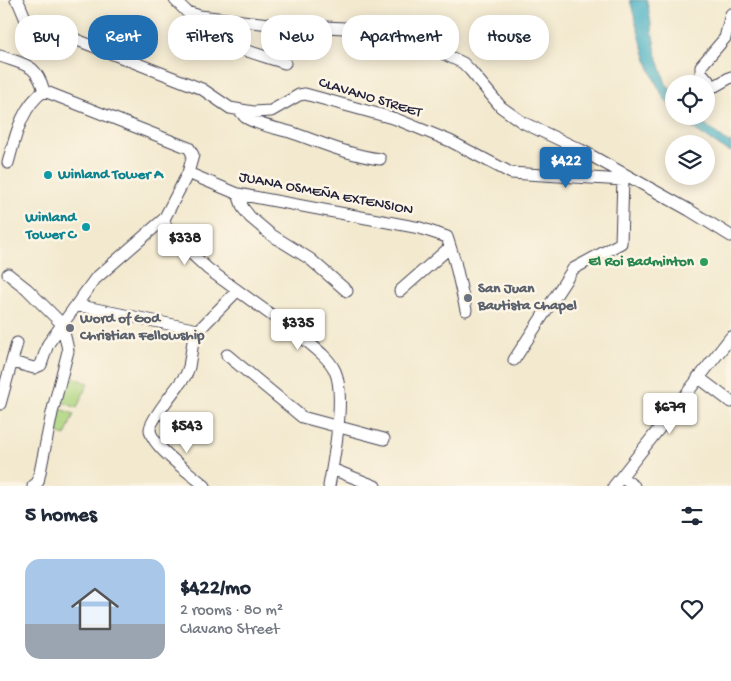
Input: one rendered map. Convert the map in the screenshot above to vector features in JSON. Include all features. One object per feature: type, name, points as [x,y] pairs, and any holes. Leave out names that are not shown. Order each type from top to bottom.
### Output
[{"type":"street","name":"CLAVANO STREET","points":[[16,0],[26,20],[202,89],[230,108],[240,111],[271,111],[299,95],[305,94],[396,119],[450,141],[511,173],[624,178]]},
{"type":"street","points":[[178,1],[187,12],[197,15]]},
{"type":"street","points":[[731,14],[725,38],[701,66],[700,72],[715,86],[731,77]]},
{"type":"street","points":[[251,22],[363,29],[390,34],[423,44],[463,63],[511,116],[581,150],[624,178],[731,236]]},
{"type":"street","points":[[251,52],[285,62]]},
{"type":"street","points":[[0,56],[31,67],[37,74],[44,91],[189,148],[193,155],[188,173],[164,219],[95,279],[48,344],[41,365],[34,368],[12,362]]},
{"type":"street","points":[[8,163],[19,122],[38,95],[44,91]]},
{"type":"street","points":[[240,111],[244,116],[256,122],[322,142],[341,151],[380,159]]},
{"type":"street","name":"JUANA OSMEÑA EXTENSION","points":[[188,173],[238,194],[432,231],[447,237],[466,310]]},
{"type":"street","points":[[514,360],[572,269],[621,242],[624,178]]},
{"type":"street","points":[[238,194],[242,208],[250,217],[270,234],[310,260],[348,291]]},
{"type":"street","points":[[164,219],[167,231],[208,270],[303,338],[329,362],[334,370],[339,385],[337,426],[329,486]]},
{"type":"street","points":[[400,291],[450,248]]},
{"type":"street","points":[[8,274],[27,289],[62,324],[68,351],[52,413],[38,485]]},
{"type":"street","points":[[205,486],[162,450],[152,438],[150,428],[190,367],[194,336],[237,291]]},
{"type":"street","points":[[76,305],[198,330]]},
{"type":"street","points":[[634,486],[618,481],[731,336]]},
{"type":"street","points":[[0,404],[17,343]]},
{"type":"street","points":[[227,355],[302,417],[384,439]]},
{"type":"street","points":[[698,377],[731,402]]},
{"type":"street","points":[[332,469],[375,486]]},
{"type":"green space","points":[[71,376],[88,383],[77,408],[60,401]]},
{"type":"green space","points":[[61,409],[74,414],[65,436],[52,431]]},
{"type":"water","points":[[630,0],[647,0],[656,53],[665,81],[665,100],[646,59]]},
{"type":"water","points":[[688,125],[706,125],[726,141],[731,142],[731,152],[715,143],[715,135],[703,135]]},
{"type":"place","name":"Winland Tower A","points":[[48,175]]},
{"type":"place","name":"Winland Tower C","points":[[86,227]]},
{"type":"place","name":"El Roi Badminton","points":[[704,262]]},
{"type":"place","name":"San Juan Bautista Chapel","points":[[468,298]]},
{"type":"place","name":"Word of God Christian Fellowship","points":[[70,328]]}]
